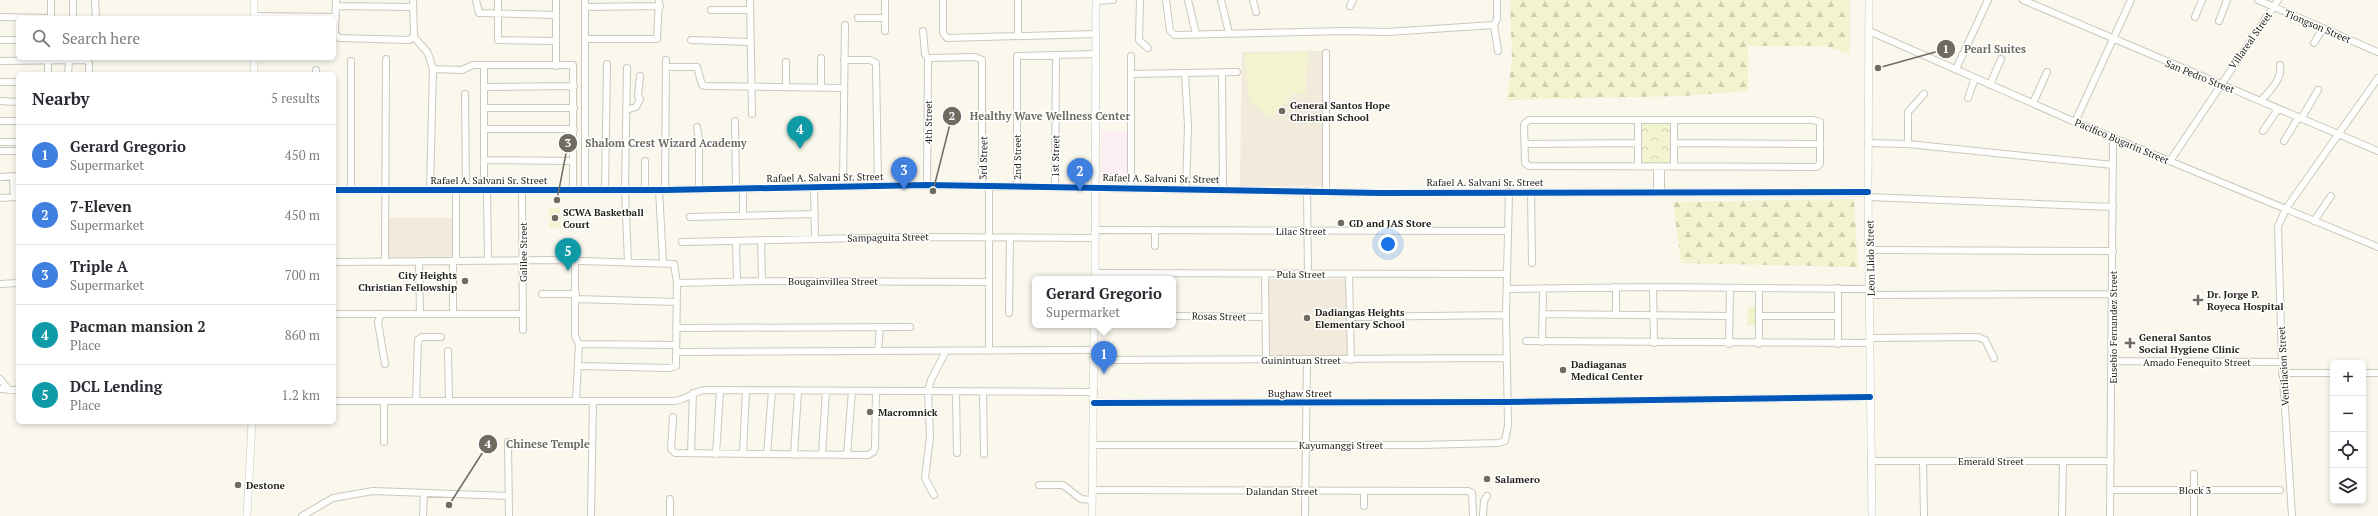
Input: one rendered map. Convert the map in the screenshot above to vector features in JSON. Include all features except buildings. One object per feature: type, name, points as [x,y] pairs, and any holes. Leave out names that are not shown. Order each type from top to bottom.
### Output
[{"type":"main road","points":[[254,0],[254,16]]},
{"type":"main road","points":[[1094,276],[1096,0]]},
{"type":"main road","name":"Leon Llido Street","points":[[1869,0],[1868,195],[1871,292],[1870,398],[1872,516]]},
{"type":"main road","points":[[254,60],[254,72]]},
{"type":"main road","points":[[1092,516],[1094,328]]},
{"type":"main road","points":[[247,516],[252,424]]},
{"type":"street","points":[[51,0],[51,16]]},
{"type":"street","points":[[73,16],[74,0]]},
{"type":"street","points":[[95,0],[96,16]]},
{"type":"street","points":[[413,0],[414,37],[428,53],[433,69],[430,190]]},
{"type":"street","points":[[476,0],[479,13],[556,16]]},
{"type":"street","points":[[498,0],[497,36],[499,41],[556,42]]},
{"type":"street","points":[[556,0],[556,66]]},
{"type":"street","points":[[585,0],[585,190]]},
{"type":"street","points":[[750,0],[752,114]]},
{"type":"street","points":[[885,0],[885,31]]},
{"type":"street","points":[[943,0],[944,37],[1096,34]]},
{"type":"street","points":[[1018,0],[1018,35]]},
{"type":"street","points":[[1096,0],[1113,0]]},
{"type":"street","points":[[1140,0],[1139,40],[1148,48]]},
{"type":"street","points":[[1166,0],[1171,34],[1387,32],[1494,25]]},
{"type":"street","points":[[1188,0],[1196,34]]},
{"type":"street","points":[[1220,0],[1229,33]]},
{"type":"street","points":[[1253,0],[1256,12]]},
{"type":"street","points":[[1497,0],[1497,18],[1494,25],[1496,26],[1498,51]]},
{"type":"street","points":[[1956,69],[1988,0]]},
{"type":"street","name":"San Pedro Street","points":[[2023,0],[2338,135],[2377,149]]},
{"type":"street","points":[[2076,122],[2112,39],[2131,0]]},
{"type":"street","points":[[2195,16],[2202,0]]},
{"type":"street","points":[[2219,21],[2228,0]]},
{"type":"street","name":"Tiongson Street","points":[[2258,0],[2378,52]]},
{"type":"street","name":"Villareal Street","points":[[2170,161],[2278,0]]},
{"type":"street","points":[[336,17],[336,3],[413,7]]},
{"type":"street","points":[[585,7],[659,3],[657,39],[586,39]]},
{"type":"street","points":[[711,10],[750,10]]},
{"type":"street","points":[[0,17],[16,17]]},
{"type":"street","points":[[858,18],[885,18]]},
{"type":"street","points":[[843,186],[843,88],[845,25]]},
{"type":"street","points":[[2314,43],[2323,28]]},
{"type":"street","name":"4th Street","points":[[923,30],[924,50],[928,58],[927,186]]},
{"type":"street","name":"Pacifico Bugarin Street","points":[[1869,31],[2076,122],[2285,210],[2378,247]]},
{"type":"street","points":[[336,34],[339,38],[410,40],[414,37]]},
{"type":"street","points":[[0,40],[16,40]]},
{"type":"street","points":[[691,40],[750,42]]},
{"type":"street","points":[[1326,53],[1326,192]]},
{"type":"street","points":[[1056,54],[1096,54]]},
{"type":"street","name":"2nd Street","points":[[1017,186],[1017,56],[1056,54]]},
{"type":"street","name":"1st Street","points":[[1055,186],[1056,54]]},
{"type":"street","points":[[1131,56],[1131,188]]},
{"type":"street","points":[[821,58],[821,88]]},
{"type":"street","name":"3rd Street","points":[[928,58],[980,58],[983,108],[982,186]]},
{"type":"street","points":[[68,72],[69,60]]},
{"type":"street","points":[[385,262],[386,60]]},
{"type":"street","points":[[663,262],[662,190],[666,60]]},
{"type":"street","points":[[844,60],[874,60],[876,63],[878,186]]},
{"type":"street","points":[[1990,85],[2001,60]]},
{"type":"street","points":[[0,61],[88,61],[89,72]]},
{"type":"street","points":[[48,61],[48,72]]},
{"type":"street","points":[[351,61],[351,190]]},
{"type":"street","points":[[786,62],[786,87]]},
{"type":"street","points":[[605,190],[607,64]]},
{"type":"street","points":[[2261,101],[2279,78],[2281,70],[2280,65]]},
{"type":"street","points":[[433,69],[462,70],[470,66],[574,66],[572,190]]},
{"type":"street","points":[[484,66],[485,190],[488,261]]},
{"type":"street","points":[[666,67],[697,67],[704,86],[843,88]]},
{"type":"street","points":[[627,68],[625,190],[628,262]]},
{"type":"street","points":[[1131,74],[1237,72]]},
{"type":"street","points":[[2033,103],[2047,72]]},
{"type":"street","points":[[1222,73],[1223,189]]},
{"type":"street","points":[[1185,74],[1188,122],[1186,189]]},
{"type":"street","points":[[626,110],[636,107],[640,99],[638,96],[640,76]]},
{"type":"street","points":[[1968,98],[1975,78]]},
{"type":"street","name":"Ventilacion Street","points":[[2292,516],[2282,374],[2278,227],[2285,210],[2378,78]]},
{"type":"street","points":[[0,82],[16,82]]},
{"type":"street","points":[[485,87],[574,86]]},
{"type":"street","points":[[2284,140],[2318,90]]},
{"type":"street","points":[[465,94],[466,190]]},
{"type":"street","points":[[1908,144],[1908,112],[1924,94]]},
{"type":"street","points":[[0,102],[16,102]]},
{"type":"street","points":[[485,108],[574,108]]},
{"type":"street","points":[[2263,131],[2278,109]]},
{"type":"street","points":[[1674,120],[1674,166]]},
{"type":"street","points":[[1674,120],[1816,120],[1820,124],[1820,164],[1816,167],[1659,167],[1529,166],[1525,163],[1526,121],[1674,120]]},
{"type":"street","points":[[0,121],[16,121]]},
{"type":"street","points":[[735,121],[736,189]]},
{"type":"street","points":[[1638,121],[1638,166]]},
{"type":"street","points":[[697,127],[699,139],[699,190]]},
{"type":"street","points":[[484,129],[574,129]]},
{"type":"street","name":"Eusebio Fernandez Street","points":[[2110,516],[2113,361],[2113,137]]},
{"type":"street","points":[[0,142],[16,142]]},
{"type":"street","points":[[1525,144],[1638,143]]},
{"type":"street","points":[[1674,143],[1820,144]]},
{"type":"street","points":[[1868,143],[1908,144],[2113,166]]},
{"type":"street","points":[[0,151],[16,151]]},
{"type":"street","points":[[485,160],[573,160]]},
{"type":"street","points":[[644,161],[645,190]]},
{"type":"street","points":[[1659,167],[1659,192]]},
{"type":"street","points":[[0,177],[15,176],[16,197],[0,198]]},
{"type":"street","name":"Rafael A. Salvani Sr. Street","points":[[336,190],[699,190],[843,186],[1055,186],[1326,192],[1659,192],[1868,195],[2113,207]]},
{"type":"street","points":[[989,186],[989,351]]},
{"type":"street","points":[[814,188],[815,239]]},
{"type":"street","points":[[743,189],[743,215]]},
{"type":"street","points":[[453,314],[456,190]]},
{"type":"street","name":"Galilee Street","points":[[522,190],[524,330]]},
{"type":"street","points":[[1307,191],[1308,274]]},
{"type":"street","name":"Kayumanggi Street","points":[[1093,445],[1307,446],[1505,441],[1507,432],[1508,358],[1506,315],[1509,192]]},
{"type":"street","points":[[1531,192],[1532,263]]},
{"type":"street","points":[[2314,221],[2331,196]]},
{"type":"street","points":[[690,217],[815,214]]},
{"type":"street","name":"Lilac Street","points":[[1095,230],[1507,231]]},
{"type":"street","points":[[1155,230],[1155,246]]},
{"type":"street","name":"Sampaguita Street","points":[[682,242],[906,237],[1095,238]]},
{"type":"street","points":[[1009,313],[1010,238]]},
{"type":"street","points":[[761,240],[762,281]]},
{"type":"street","points":[[736,241],[737,281]]},
{"type":"street","points":[[1870,250],[2113,251]]},
{"type":"street","points":[[336,262],[523,262],[551,260],[575,262],[663,262],[674,264],[677,283],[677,364],[673,368],[578,366]]},
{"type":"street","points":[[419,262],[420,314]]},
{"type":"street","points":[[575,262],[575,336],[579,344],[576,401]]},
{"type":"street","points":[[1265,274],[1266,360]]},
{"type":"street","points":[[1349,274],[1351,360]]},
{"type":"street","name":"Pula Street","points":[[1094,276],[1507,274]]},
{"type":"street","name":"Bougainvillea Street","points":[[677,283],[737,281],[989,282]]},
{"type":"street","points":[[0,284],[16,283]]},
{"type":"street","points":[[1507,289],[1616,287],[1838,288],[1871,292],[2113,294]]},
{"type":"street","points":[[1616,287],[1616,315]]},
{"type":"street","points":[[1653,287],[1654,343]]},
{"type":"street","points":[[1542,342],[1543,293],[1545,288]]},
{"type":"street","points":[[1730,288],[1730,344]]},
{"type":"street","points":[[1759,288],[1759,344]]},
{"type":"street","points":[[1838,288],[1838,344]]},
{"type":"street","points":[[542,294],[676,302]]},
{"type":"street","points":[[336,314],[523,314]]},
{"type":"street","points":[[380,314],[378,322],[385,364]]},
{"type":"street","points":[[1543,314],[1729,316]]},
{"type":"street","points":[[1350,317],[1506,315]]},
{"type":"street","name":"Rosas Street","points":[[1176,316],[1265,316]]},
{"type":"street","points":[[1759,316],[1838,316]]},
{"type":"street","points":[[878,351],[880,327]]},
{"type":"street","points":[[676,328],[910,327]]},
{"type":"street","points":[[416,400],[418,340],[422,337],[441,337]]},
{"type":"street","points":[[1526,341],[1838,344],[1870,341],[1978,338],[1985,340],[1994,358]]},
{"type":"street","points":[[579,344],[676,349],[878,351],[1094,350]]},
{"type":"street","points":[[448,351],[448,400]]},
{"type":"street","points":[[934,495],[925,478],[930,437],[928,391],[931,380],[946,351]]},
{"type":"street","name":"Guinintuan Street","points":[[1094,360],[1351,360],[1508,358]]},
{"type":"street","points":[[1305,516],[1304,491],[1307,446],[1307,360]]},
{"type":"street","name":"Amado Fenequito Street","points":[[2113,361],[2282,362]]},
{"type":"street","points":[[2282,374],[2330,373]]},
{"type":"street","points":[[2366,373],[2378,373]]},
{"type":"street","points":[[0,379],[9,390]]},
{"type":"street","points":[[0,389],[16,390]]},
{"type":"street","points":[[336,401],[680,401],[699,391],[746,390],[1094,392]]},
{"type":"street","points":[[743,454],[746,390]]},
{"type":"street","points":[[716,454],[720,391]]},
{"type":"street","points":[[767,454],[772,391]]},
{"type":"street","points":[[794,454],[798,391]]},
{"type":"street","points":[[822,455],[826,391]]},
{"type":"street","points":[[847,455],[852,391]]},
{"type":"street","points":[[673,417],[671,449],[675,453],[822,455],[868,454],[874,451],[876,391]]},
{"type":"street","points":[[956,391],[957,453]]},
{"type":"street","points":[[983,391],[984,454]]},
{"type":"street","points":[[691,453],[693,393]]},
{"type":"street","name":"Bughaw Street","points":[[1094,403],[1507,402],[1870,398]]},
{"type":"street","points":[[384,401],[384,442]]},
{"type":"street","points":[[591,516],[593,401]]},
{"type":"street","points":[[508,442],[509,516]]},
{"type":"street","name":"Emerald Street","points":[[1871,461],[2111,462]]},
{"type":"street","points":[[1923,461],[1924,516]]},
{"type":"street","points":[[2062,516],[2063,461]]},
{"type":"street","points":[[2194,474],[2194,516]]},
{"type":"street","points":[[1039,484],[1063,485],[1080,499],[1092,500]]},
{"type":"street","name":"Dalandan Street","points":[[1092,490],[1472,492],[1472,516]]},
{"type":"street","name":"Block 3","points":[[2111,490],[2280,490]]},
{"type":"street","points":[[302,516],[323,502],[353,494],[373,491],[509,496]]},
{"type":"street","points":[[1364,491],[1364,506]]},
{"type":"street","points":[[423,516],[424,493]]},
{"type":"street","points":[[1483,516],[1484,501],[1487,496]]},
{"type":"street","points":[[670,499],[670,516]]},
{"type":"shaded area","name":"General Santos Hope Christian School","points":[[1324,51],[1323,186],[1240,186],[1242,52]]},
{"type":"shaded area","points":[[1101,131],[1130,131],[1129,184],[1101,183]]},
{"type":"shaded area","points":[[388,218],[454,218],[454,260],[388,260]]},
{"type":"shaded area","name":"Dadiangas Heights Elementary School","points":[[1268,279],[1347,279],[1347,358],[1268,358]]},
{"type":"green space","points":[[1510,0],[1850,0],[1850,54],[1826,46],[1748,46],[1748,91],[1682,96],[1507,100],[1512,59]]},
{"type":"green space","points":[[1307,52],[1306,94],[1294,93],[1274,115],[1268,116],[1249,101],[1245,54]]},
{"type":"green space","points":[[1641,123],[1674,123],[1673,164],[1641,164]]},
{"type":"green space","points":[[1854,199],[1858,267],[1681,263],[1673,202]]},
{"type":"green space","name":"SCWA Basketball Court","points":[[549,208],[560,208],[561,227],[550,228]]},
{"type":"green space","points":[[1748,306],[1758,306],[1757,326],[1747,326]]},
{"type":"cycle path","points":[[336,190],[665,190],[927,185],[1379,193],[1868,192]]},
{"type":"cycle path","points":[[1094,403],[1507,402],[1870,397]]},
{"type":"place","name":"Pearl Suites","points":[[1878,68]]},
{"type":"place","name":"General Santos Hope Christian School","points":[[1282,111]]},
{"type":"place","name":"Pacman mansion 2","points":[[800,149]]},
{"type":"place","name":"Triple A","points":[[904,190]]},
{"type":"place","name":"Healthy Wave Wellness Center","points":[[933,191]]},
{"type":"place","name":"7-Eleven","points":[[1080,191]]},
{"type":"place","name":"Shalom Crest Wizard Academy","points":[[557,200]]},
{"type":"place","name":"SCWA Basketball Court","points":[[555,218]]},
{"type":"place","name":"GD and JAS Store","points":[[1341,223]]},
{"type":"place","name":"DCL Lending","points":[[568,271]]},
{"type":"place","name":"City Heights Christian Fellowship","points":[[465,281]]},
{"type":"place","name":"Dr. Jorge P. Royeca Hospital","points":[[2198,300]]},
{"type":"place","name":"Dadiangas Heights Elementary School","points":[[1307,318]]},
{"type":"place","name":"General Santos Social Hygiene Clinic","points":[[2130,343]]},
{"type":"place","name":"Dadiaganas Medical Center","points":[[1563,370]]},
{"type":"place","name":"Gerard Gregorio","points":[[1104,374]]},
{"type":"place","name":"Macromnick","points":[[870,412]]},
{"type":"place","name":"Salamero","points":[[1487,479]]},
{"type":"place","name":"Destone","points":[[238,485]]},
{"type":"place","name":"Chinese Temple","points":[[449,505]]}]
